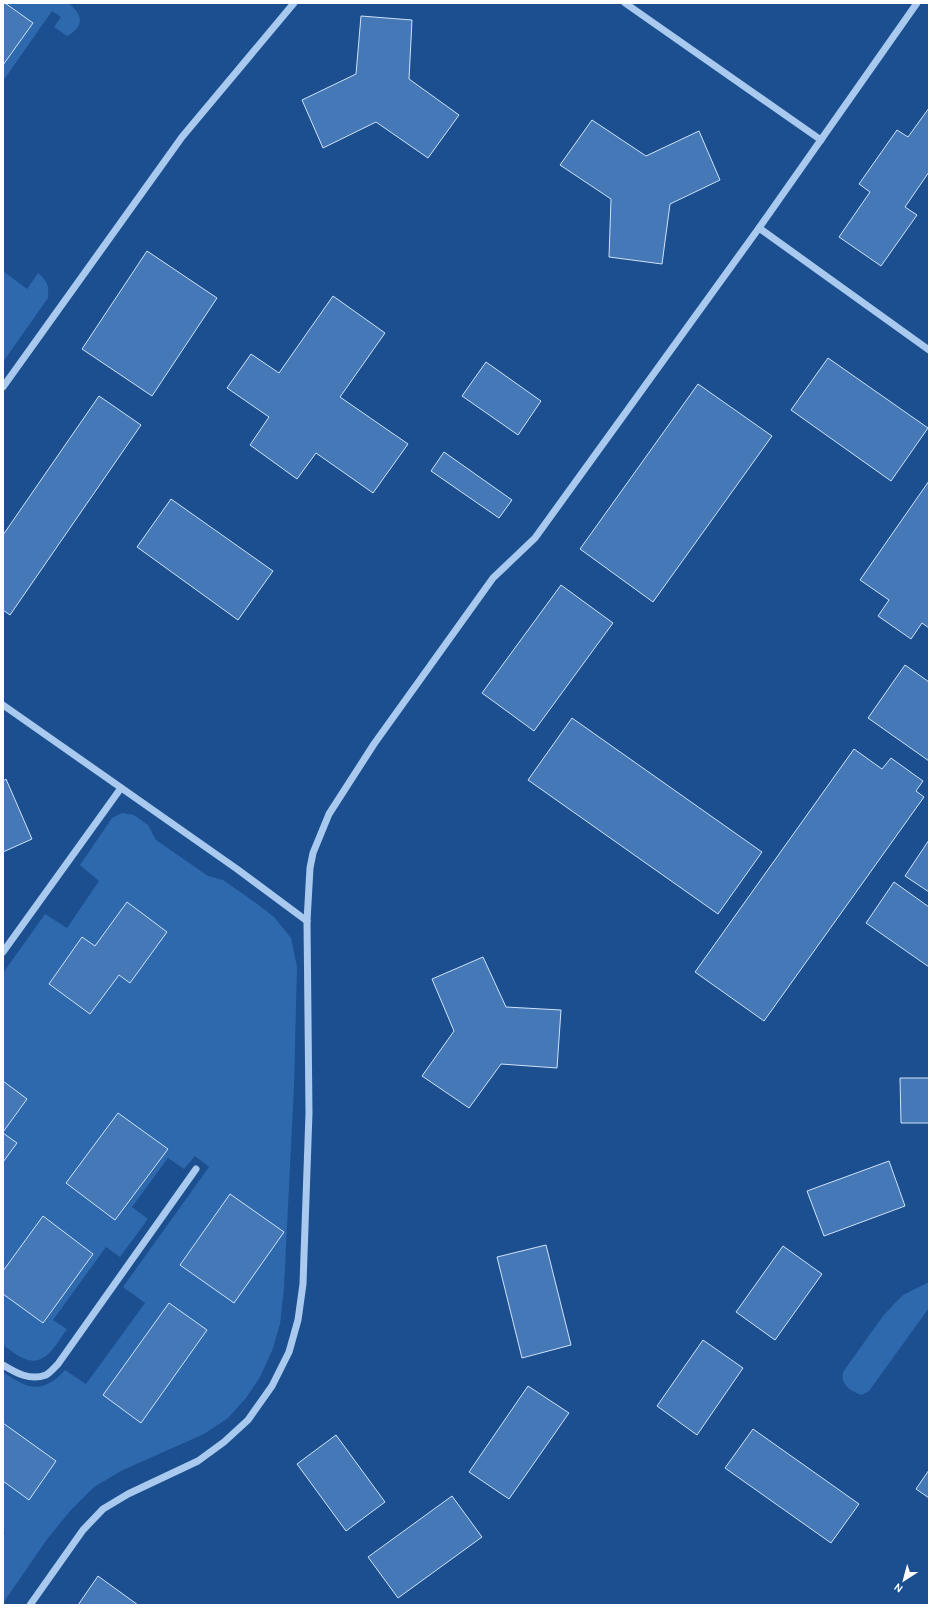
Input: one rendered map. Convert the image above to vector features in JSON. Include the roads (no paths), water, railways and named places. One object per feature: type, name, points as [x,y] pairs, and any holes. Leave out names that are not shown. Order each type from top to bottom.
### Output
[{"type":"lane","points":[[3,387],[182,137],[294,3]]},
{"type":"lane","points":[[625,3],[821,140]]},
{"type":"lane","points":[[30,1605],[83,1530],[103,1509],[128,1494],[198,1461],[224,1442],[248,1420],[272,1386],[289,1352],[298,1320],[303,1284],[308,1113],[307,921],[310,868],[313,853],[329,814],[350,780],[493,578],[535,538],[759,228],[917,3]]},
{"type":"lane","points":[[759,228],[929,350]]},
{"type":"lane","points":[[3,705],[307,921]]},
{"type":"lane","points":[[3,952],[121,788]]},
{"type":"lane","points":[[3,1365],[15,1373],[30,1377],[47,1374],[58,1364],[196,1169]]}]
